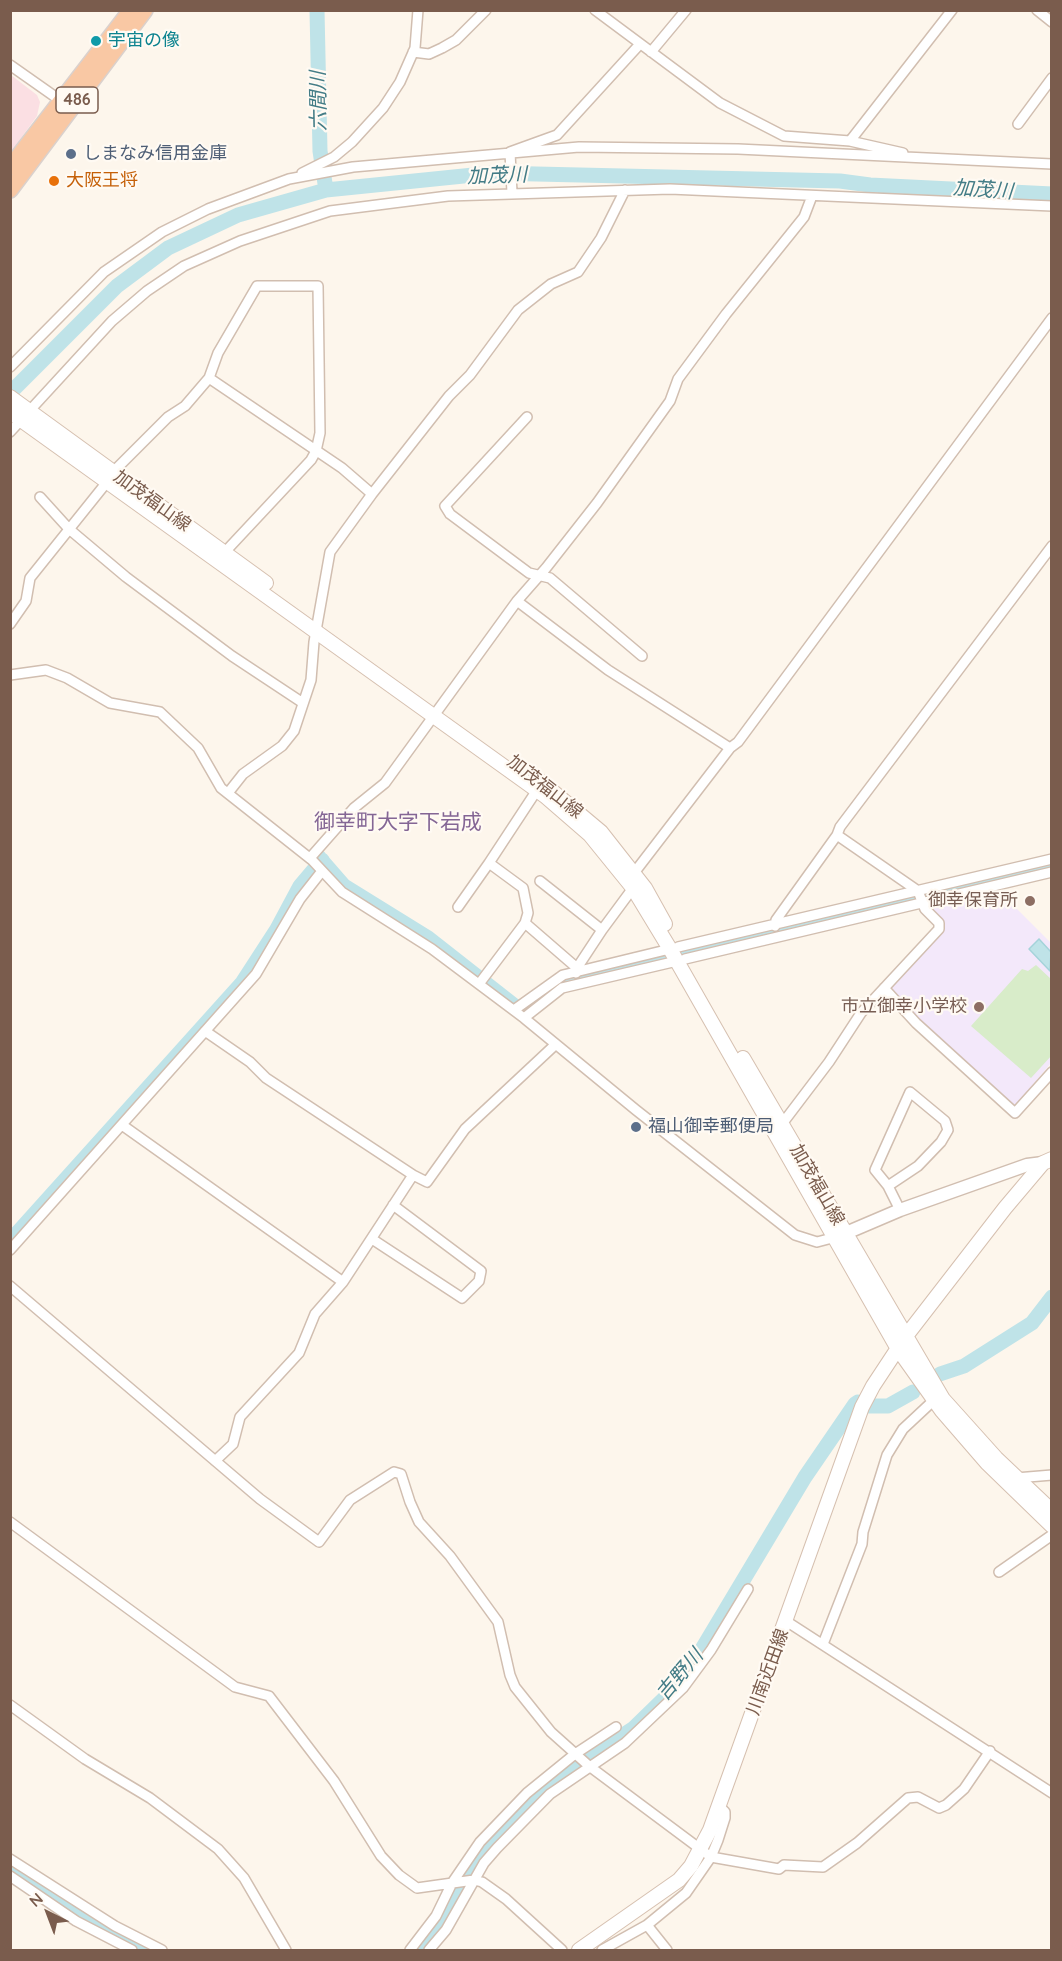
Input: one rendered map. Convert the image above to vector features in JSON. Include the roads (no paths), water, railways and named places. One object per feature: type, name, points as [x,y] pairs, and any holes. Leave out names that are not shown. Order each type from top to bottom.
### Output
[{"type":"highway","name":"486","points":[[10,190],[131,10]]},
{"type":"highway","name":"486","points":[[10,168],[145,10]]},
{"type":"main road","name":"加茂福山線","points":[[10,397],[21,414],[601,832],[634,873],[677,954],[841,1235],[952,1410],[1016,1478],[1052,1511]]},
{"type":"main road","name":"加茂福山線","points":[[110,477],[224,553],[317,626]]},
{"type":"main road","name":"加茂福山線","points":[[539,786],[590,836],[633,888],[677,954],[782,1124],[898,1349],[933,1401],[987,1463],[1052,1526]]},
{"type":"main road","points":[[898,1349],[1005,1208],[1047,1161]]},
{"type":"main road","name":"川南近田線","points":[[581,1950],[679,1880],[706,1853],[719,1806],[864,1403],[884,1366],[898,1349]]},
{"type":"street","points":[[10,366],[104,272],[162,232],[208,209],[289,179],[334,157],[359,135],[383,108],[400,82],[417,39],[418,10]]},
{"type":"street","points":[[413,52],[429,54],[456,40],[486,10]]},
{"type":"street","points":[[595,10],[720,104],[784,136],[850,141],[904,154],[905,158]]},
{"type":"street","points":[[651,52],[686,10]]},
{"type":"street","points":[[850,141],[952,10]]},
{"type":"street","points":[[1037,10],[1052,22]]},
{"type":"street","points":[[510,152],[557,135],[640,44]]},
{"type":"street","points":[[10,65],[66,104]]},
{"type":"street","points":[[1018,124],[1052,78]]},
{"type":"street","points":[[289,179],[353,167],[579,147],[738,149],[1052,164]]},
{"type":"street","points":[[510,152],[512,193]]},
{"type":"street","points":[[228,793],[243,774],[268,757],[294,731],[311,680],[317,626],[330,552],[372,494],[449,396],[470,375],[518,310],[552,284],[578,272],[601,238],[625,190]]},
{"type":"street","points":[[10,432],[21,414],[112,321],[147,291],[184,266],[240,241],[330,211],[448,196],[625,190],[1052,206]]},
{"type":"street","points":[[10,1250],[256,974],[347,814],[386,783],[517,601],[597,503],[670,401],[685,370],[804,217],[812,196]]},
{"type":"street","points":[[10,624],[26,601],[30,578],[110,477],[168,417],[185,406],[209,378],[218,353],[257,286],[318,286],[320,433],[316,451],[311,460],[224,553]]},
{"type":"street","points":[[524,1018],[577,976],[602,930],[633,888],[634,873],[730,748],[738,742],[1052,318]]},
{"type":"street","points":[[209,378],[342,468],[372,494]]},
{"type":"street","points":[[527,417],[445,506],[450,514],[529,573],[550,578],[642,656]]},
{"type":"street","points":[[40,497],[69,529],[126,577],[214,643],[303,703]]},
{"type":"street","points":[[775,926],[776,920],[837,835],[840,827],[1052,546]]},
{"type":"street","points":[[517,601],[608,670],[730,748]]},
{"type":"street","points":[[10,675],[46,670],[67,678],[110,703],[160,712],[198,748],[221,788],[316,865],[342,892],[481,982],[795,1235],[817,1242],[841,1235],[900,1210],[1027,1165],[1047,1161]]},
{"type":"street","points":[[458,907],[539,786]]},
{"type":"street","points":[[782,1124],[830,1062],[861,1013],[939,929],[939,923],[921,897],[837,835]]},
{"type":"street","points":[[516,1009],[563,975],[577,976],[921,897],[1052,859]]},
{"type":"street","points":[[481,982],[525,923],[528,913],[523,888],[489,863]]},
{"type":"street","points":[[577,976],[677,954],[775,926],[1052,872]]},
{"type":"street","points":[[540,881],[602,930]]},
{"type":"street","points":[[525,923],[577,976]]},
{"type":"street","points":[[884,988],[915,1023],[1015,1113],[1052,1072]]},
{"type":"street","points":[[206,1031],[250,1062],[266,1078],[427,1182],[465,1129],[556,1044]]},
{"type":"street","points":[[888,1186],[918,1166],[941,1142],[948,1130],[945,1121],[910,1092],[875,1170],[888,1186],[900,1210]]},
{"type":"street","points":[[122,1125],[343,1282]]},
{"type":"street","points":[[214,1461],[233,1444],[240,1417],[299,1353],[315,1314],[343,1282],[413,1175]]},
{"type":"street","points":[[372,1239],[462,1298],[479,1281],[481,1271],[393,1205]]},
{"type":"street","points":[[10,1286],[214,1461],[319,1542],[350,1500],[394,1472],[401,1474],[419,1522],[450,1556],[498,1622],[510,1675],[515,1687],[551,1732],[589,1766],[706,1853],[779,1869],[784,1865],[823,1867],[856,1843],[908,1798],[918,1797],[939,1808],[946,1805],[964,1789],[990,1751]]},
{"type":"street","points":[[823,1644],[862,1544],[863,1532],[887,1455],[903,1429],[933,1401]]},
{"type":"street","points":[[1016,1478],[1052,1475]]},
{"type":"street","points":[[10,1522],[235,1688],[269,1696],[333,1781],[381,1856],[417,1888],[472,1881],[506,1899],[562,1950]]},
{"type":"street","points":[[999,1572],[1052,1535]]},
{"type":"street","points":[[429,1950],[446,1930],[484,1863],[525,1818],[550,1794],[626,1743],[683,1688],[711,1650],[748,1588]]},
{"type":"street","points":[[786,1621],[1052,1792]]},
{"type":"street","points":[[10,1705],[85,1759],[150,1798],[218,1849],[244,1878],[286,1950]]},
{"type":"street","points":[[410,1950],[436,1916],[480,1842],[527,1793],[574,1754],[616,1727]]},
{"type":"street","points":[[602,1950],[647,1924],[680,1900],[706,1853]]},
{"type":"street","points":[[10,1858],[107,1921],[162,1950]]},
{"type":"street","points":[[10,1875],[76,1921],[132,1950]]},
{"type":"street","points":[[647,1924],[667,1950]]},
{"type":"water","points":[[1039,939],[1051,952],[1050,971],[1029,949]]},
{"type":"waterway","name":"六間川","points":[[317,10],[320,151],[326,190]]},
{"type":"waterway","name":"加茂川","points":[[10,393],[117,286],[168,248],[238,215],[326,190],[493,173],[840,181],[870,185],[1052,194]]},
{"type":"waterway","points":[[317,855],[344,886],[428,938],[521,1011],[572,978],[1052,867]]},
{"type":"waterway","points":[[10,1241],[242,983],[277,929],[300,886],[322,860]]},
{"type":"waterway","name":"吉野川","points":[[940,1374],[964,1366],[1032,1323],[1052,1297]]},
{"type":"waterway","name":"吉野川","points":[[418,1950],[444,1920],[476,1859],[504,1828],[547,1785],[634,1728],[671,1692],[693,1664],[805,1477],[855,1404],[858,1402],[869,1406],[888,1406],[913,1392]]},
{"type":"waterway","name":"吉野川","points":[[10,1867],[67,1907],[145,1950]]},
{"type":"place","name":"宇宙の像","points":[[96,41]]},
{"type":"place","name":"しまなみ信用金庫","points":[[71,154]]},
{"type":"place","name":"大阪王将","points":[[54,181]]},
{"type":"place","name":"御幸保育所","points":[[1030,901]]},
{"type":"place","name":"市立御幸小学校","points":[[979,1007]]},
{"type":"place","name":"福山御幸郵便局","points":[[636,1127]]},
{"type":"district","name":"御幸町大字下岩成","points":[[398,823]]}]
